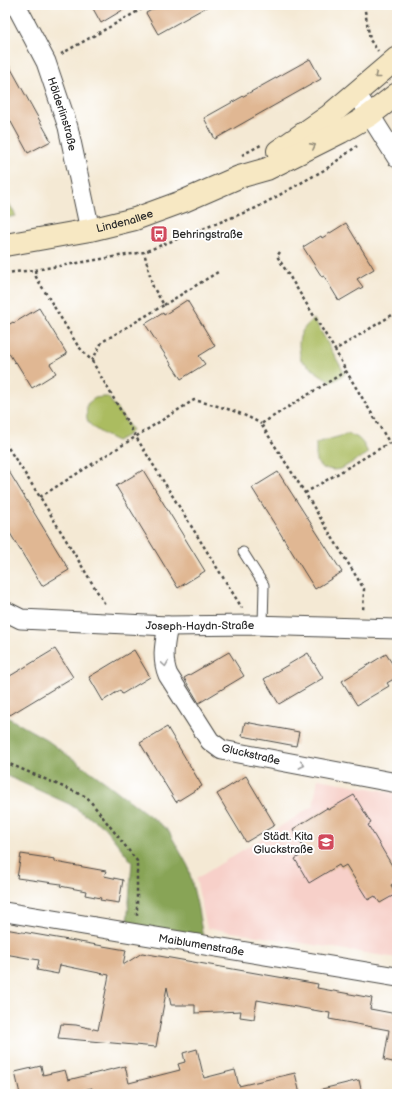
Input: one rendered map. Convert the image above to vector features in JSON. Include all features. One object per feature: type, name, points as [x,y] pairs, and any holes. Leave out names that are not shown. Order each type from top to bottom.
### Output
[{"type":"street","name":"Hölderlinstraße","points":[[16,5],[46,62],[68,127],[90,230]]},
{"type":"street","name":"Lindenallee","points":[[5,245],[90,230],[152,214],[317,124],[392,63]]},
{"type":"street","points":[[356,93],[397,158]]},
{"type":"street","name":"Lindenallee","points":[[238,168],[267,169],[341,132],[375,123],[397,94]]},
{"type":"street","name":"Joseph-Haydn-Straße","points":[[5,611],[21,620],[168,626],[258,625],[397,629]]},
{"type":"street","name":"Gluckstraße","points":[[168,626],[164,648],[164,666],[168,675],[210,741],[222,750],[397,783]]},
{"type":"street","name":"Maiblumenstraße","points":[[5,912],[397,977]]},
{"type":"lane","points":[[243,552],[264,586],[258,625]]},
{"type":"path","points":[[46,62],[149,5]]},
{"type":"path","points":[[364,5],[370,40],[392,63]]},
{"type":"path","points":[[5,273],[35,270],[144,252],[256,208],[326,169],[375,123]]},
{"type":"path","points":[[238,168],[264,144]]},
{"type":"path","points":[[144,252],[153,287],[164,305]]},
{"type":"path","points":[[280,252],[277,256],[389,442],[397,447]]},
{"type":"path","points":[[35,270],[36,277],[78,346],[92,361],[136,437],[258,625]]},
{"type":"path","points":[[92,361],[102,342],[218,272]]},
{"type":"path","points":[[335,350],[397,312]]},
{"type":"path","points":[[261,424],[346,371]]},
{"type":"path","points":[[40,497],[194,400],[231,409],[261,424],[364,589],[362,628]]},
{"type":"path","points":[[305,493],[389,442]]},
{"type":"path","points":[[5,443],[40,497],[116,623]]},
{"type":"path","points":[[5,762],[87,797],[137,861],[138,933]]},
{"type":"shaded area","name":"Städt. Kita Gluckstraße","points":[[318,779],[397,793],[397,958],[207,928],[196,879],[313,806]]},
{"type":"green space","points":[[5,196],[16,216],[5,218]]},
{"type":"green space","points":[[314,319],[345,374],[332,382],[301,360],[299,347],[300,337],[305,328]]},
{"type":"green space","points":[[108,397],[132,430],[128,435],[117,441],[94,428],[87,419],[87,404],[95,398]]},
{"type":"green space","points":[[348,434],[361,440],[368,453],[341,469],[334,470],[322,468],[316,461],[316,443]]},
{"type":"green space","points":[[5,716],[44,738],[168,830],[188,866],[203,937],[127,925],[132,862],[104,827],[69,804],[5,775]]},
{"type":"building","points":[[91,5],[131,5],[101,23]]},
{"type":"building","points":[[161,5],[210,5],[158,34],[146,13]]},
{"type":"building","points":[[5,58],[51,141],[28,153],[5,111]]},
{"type":"building","points":[[310,59],[321,79],[215,139],[204,118]]},
{"type":"building","points":[[346,223],[374,269],[357,279],[363,287],[339,301],[324,276],[322,277],[303,247],[321,236],[322,238]]},
{"type":"building","points":[[187,300],[215,346],[199,356],[205,364],[181,379],[145,324],[163,313],[164,315]]},
{"type":"building","points":[[39,308],[67,354],[50,364],[56,373],[32,388],[5,347],[5,327]]},
{"type":"building","points":[[5,465],[69,570],[42,586],[5,525]]},
{"type":"building","points":[[143,470],[205,571],[178,588],[116,486]]},
{"type":"building","points":[[278,472],[342,572],[315,589],[252,488]]},
{"type":"building","points":[[55,649],[73,677],[10,715],[5,706],[5,679]]},
{"type":"building","points":[[134,650],[150,677],[122,694],[120,690],[103,701],[89,677]]},
{"type":"building","points":[[229,652],[244,676],[199,703],[184,678]]},
{"type":"building","points":[[308,653],[323,678],[279,704],[264,679]]},
{"type":"building","points":[[386,654],[397,671],[397,677],[387,683],[389,686],[357,705],[342,681]]},
{"type":"building","points":[[245,722],[299,732],[296,746],[242,736]]},
{"type":"building","points":[[167,727],[202,786],[176,802],[140,743]]},
{"type":"building","points":[[246,776],[275,825],[246,842],[217,794]]},
{"type":"building","points":[[354,795],[371,823],[368,825],[397,874],[397,882],[391,885],[396,894],[380,903],[375,896],[368,900],[346,865],[341,868],[339,865],[309,883],[295,859],[303,854],[301,850],[304,849],[293,829],[327,808],[328,810]]},
{"type":"building","points":[[21,854],[55,859],[55,862],[106,871],[104,876],[123,880],[119,903],[100,900],[101,898],[85,895],[86,891],[60,886],[61,884],[17,878]]},
{"type":"building","points":[[5,929],[126,950],[123,965],[142,953],[318,984],[317,988],[372,998],[370,1009],[397,1014],[397,1063],[384,1060],[389,1030],[329,1019],[330,1013],[257,1000],[254,1019],[240,1017],[241,1011],[195,1013],[195,1005],[171,1005],[167,987],[156,1047],[58,1038],[61,1024],[76,1025],[98,1030],[109,975],[60,965],[58,974],[37,970],[39,960],[5,954]]},
{"type":"building","points":[[197,1049],[204,1078],[235,1070],[239,1086],[295,1073],[300,1094],[93,1094],[92,1088],[68,1094],[20,1094],[15,1072],[41,1066],[43,1075],[65,1070],[68,1080],[125,1066],[129,1083],[180,1070],[178,1064],[185,1062],[183,1053]]},
{"type":"building","points":[[359,1080],[362,1094],[323,1094],[322,1089]]},
{"type":"place","name":"Behringstraße","points":[[159,234]]},
{"type":"place","name":"Städt. Kita Gluckstraße","points":[[326,842]]}]
